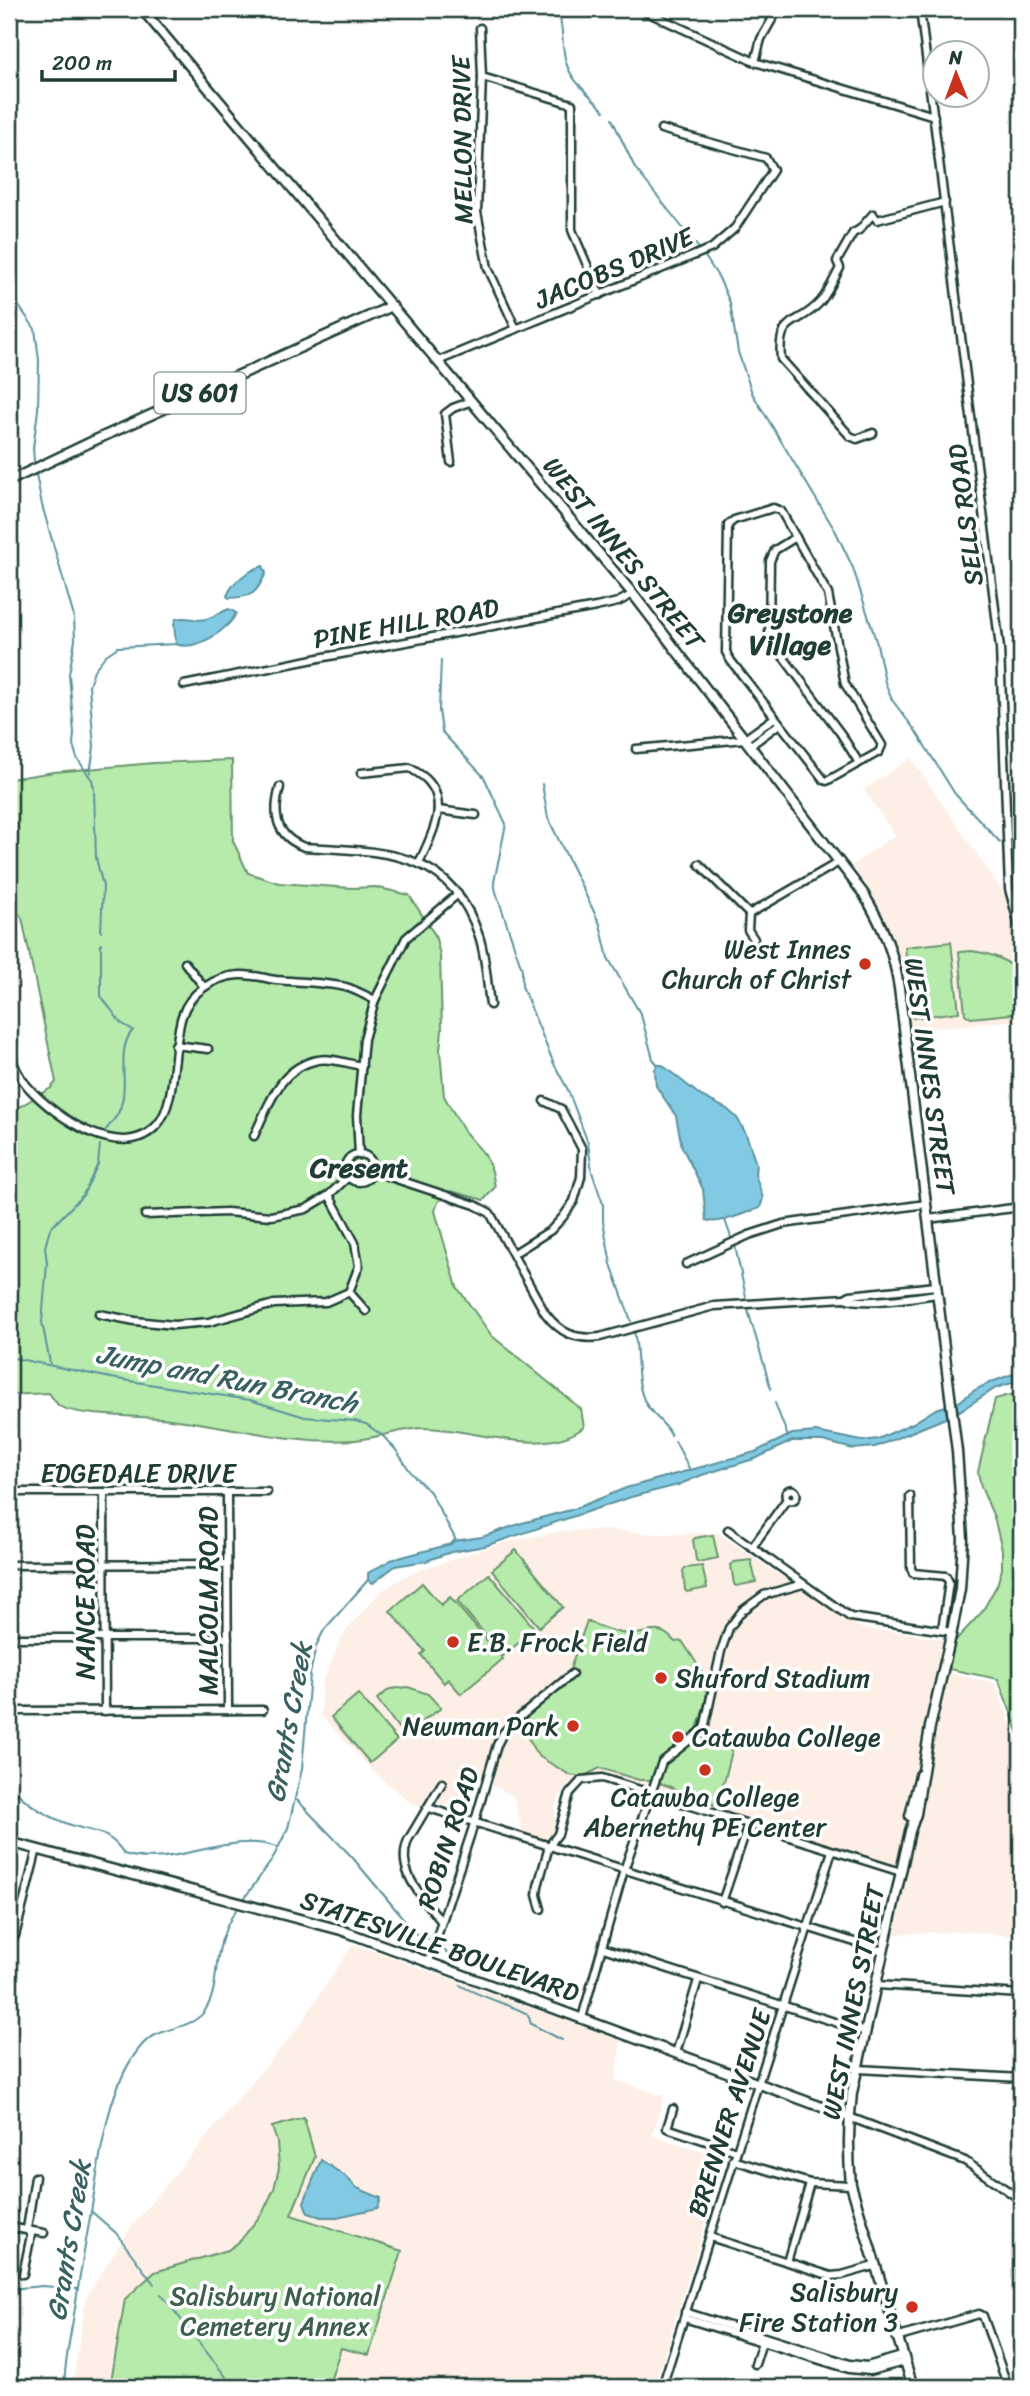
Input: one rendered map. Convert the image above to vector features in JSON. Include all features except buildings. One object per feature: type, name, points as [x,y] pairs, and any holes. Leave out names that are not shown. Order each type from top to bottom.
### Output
[{"type":"main road","name":"WEST INNES STREET","points":[[142,9],[633,594],[863,893],[878,919],[895,964],[954,1425],[963,1539],[960,1589],[949,1646],[950,1663],[935,1728],[930,1735],[858,2069],[849,2117],[848,2155],[851,2185],[912,2387]]},
{"type":"main road","name":"US 601","points":[[9,481],[392,306]]},
{"type":"main road","name":"STATESVILLE BOULEVARD","points":[[9,1842],[341,1930],[849,2117]]},
{"type":"street","points":[[640,9],[755,62],[933,116]]},
{"type":"street","points":[[755,62],[761,39],[778,9]]},
{"type":"street","name":"SELLS ROAD","points":[[920,9],[1000,648],[1009,890],[1021,933]]},
{"type":"street","name":"MELLON DRIVE","points":[[480,28],[482,76],[477,212],[488,268],[516,329]]},
{"type":"street","points":[[482,76],[572,104],[572,230],[600,295]]},
{"type":"street","name":"JACOBS DRIVE","points":[[438,361],[712,248],[735,228],[773,170],[766,158],[661,129]]},
{"type":"street","points":[[873,433],[857,439],[850,436],[781,359],[783,328],[821,301],[840,268],[836,261],[853,233],[873,214],[877,220],[945,202]]},
{"type":"street","points":[[451,462],[445,414],[472,401]]},
{"type":"street","points":[[776,508],[781,511],[829,599],[845,684],[882,745],[879,752],[824,780],[776,721],[726,652],[728,525],[734,520],[776,508]]},
{"type":"street","points":[[796,537],[775,551],[770,561],[769,638],[841,734],[859,763]]},
{"type":"street","name":"PINE HILL ROAD","points":[[184,685],[596,607],[633,594]]},
{"type":"street","points":[[636,749],[748,742],[776,721]]},
{"type":"street","points":[[360,773],[410,768],[428,781],[438,799],[439,810],[419,863]]},
{"type":"street","points":[[280,787],[276,800],[277,819],[290,842],[304,847],[400,856],[435,871],[458,894],[480,938],[490,1005]]},
{"type":"street","points":[[439,810],[476,815]]},
{"type":"street","points":[[749,914],[839,862]]},
{"type":"street","points":[[699,864],[749,914],[748,930],[754,939]]},
{"type":"street","points":[[359,1155],[357,1115],[364,1039],[375,1000],[406,938],[458,894]]},
{"type":"street","points":[[185,963],[204,988]]},
{"type":"street","points":[[9,1049],[27,1087],[61,1114],[96,1136],[116,1140],[132,1139],[154,1129],[168,1107],[175,1045],[186,1007],[204,988],[218,980],[239,975],[346,987],[375,1000]]},
{"type":"street","points":[[175,1045],[208,1049]]},
{"type":"street","points":[[254,1136],[277,1087],[294,1069],[320,1059],[362,1066]]},
{"type":"street","points":[[513,1254],[551,1230],[563,1217],[574,1201],[581,1177],[582,1149],[561,1109],[544,1101]]},
{"type":"street","points":[[359,1155],[370,1160],[372,1171],[364,1181],[356,1182],[348,1177],[346,1165],[351,1157],[359,1155]]},
{"type":"street","points":[[372,1171],[483,1208],[494,1218],[545,1313],[555,1326],[569,1335],[584,1339],[714,1306],[937,1290]]},
{"type":"street","points":[[145,1215],[227,1212],[271,1216],[306,1209],[329,1195],[348,1177]]},
{"type":"street","points":[[99,1314],[174,1325],[209,1322],[274,1304],[326,1302],[349,1292],[359,1266],[355,1243],[329,1195]]},
{"type":"street","points":[[687,1264],[783,1224],[926,1204]]},
{"type":"street","points":[[928,1219],[1021,1207]]},
{"type":"street","points":[[349,1292],[366,1311]]},
{"type":"street","name":"EDGEDALE DRIVE","points":[[9,1492],[267,1492]]},
{"type":"street","name":"NANCE ROAD","points":[[104,1492],[105,1711]]},
{"type":"street","name":"MALCOLM ROAD","points":[[227,1492],[228,1710]]},
{"type":"street","points":[[910,1496],[913,1573],[946,1576],[949,1582],[942,1630]]},
{"type":"street","points":[[753,1546],[787,1499]]},
{"type":"street","points":[[728,1530],[850,1617],[952,1632]]},
{"type":"street","points":[[9,1565],[226,1564]]},
{"type":"street","points":[[582,2018],[624,1870],[664,1759],[704,1729],[725,1636],[741,1611],[764,1595],[803,1584]]},
{"type":"street","points":[[9,1638],[228,1638]]},
{"type":"street","name":"ROBIN ROAD","points":[[429,1961],[497,1745],[503,1733],[572,1674]]},
{"type":"street","points":[[9,1711],[263,1710]]},
{"type":"street","points":[[541,1909],[537,1895],[538,1886],[549,1846],[558,1834],[570,1793],[582,1780],[602,1778],[901,1872]]},
{"type":"street","points":[[441,1921],[412,1882],[404,1860],[408,1840],[442,1783]]},
{"type":"street","points":[[429,1808],[883,1951]]},
{"type":"street","points":[[722,1902],[748,1825]]},
{"type":"street","points":[[15,1936],[37,1849]]},
{"type":"street","name":"BRENNER AVENUE","points":[[662,2387],[832,1851]]},
{"type":"street","points":[[603,1948],[866,2032]]},
{"type":"street","points":[[676,2053],[698,1980]]},
{"type":"street","points":[[877,1985],[1021,1994]]},
{"type":"street","points":[[858,2069],[1021,2078]]},
{"type":"street","points":[[673,2109],[667,2127],[736,2151]]},
{"type":"street","points":[[849,2117],[965,2161],[1021,2200]]},
{"type":"street","points":[[733,2160],[810,2183],[851,2185]]},
{"type":"street","points":[[23,2274],[31,2235],[27,2229],[35,2178]]},
{"type":"street","points":[[787,2262],[810,2183]]},
{"type":"street","points":[[9,2227],[44,2232]]},
{"type":"street","points":[[710,2237],[831,2276],[874,2266]]},
{"type":"street","points":[[896,2338],[979,2314],[983,2316],[1008,2387]]},
{"type":"street","points":[[684,2315],[857,2371],[870,2371],[903,2359]]},
{"type":"street","points":[[755,2364],[763,2340]]},
{"type":"shaded area","points":[[911,758],[1005,895],[1021,943],[1021,1020],[907,1030],[899,955],[873,895],[852,865],[895,835],[864,790]]},
{"type":"shaded area","name":"Catawba College","points":[[605,1530],[658,1534],[718,1533],[841,1619],[864,1629],[950,1641],[938,1671],[995,1683],[1021,1752],[1021,1937],[967,1931],[895,1934],[908,1871],[598,1773],[578,1778],[564,1789],[555,1807],[556,1833],[546,1840],[523,1832],[513,1796],[472,1779],[460,1809],[444,1804],[423,1807],[413,1805],[372,1770],[321,1715],[322,1683],[344,1633],[381,1591],[411,1573],[502,1543],[563,1531]]},
{"type":"shaded area","points":[[353,1944],[621,2040],[615,2080],[664,2096],[652,2136],[726,2158],[654,2387],[72,2387],[86,2297],[131,2227],[300,2025]]},
{"type":"green space","points":[[232,760],[233,841],[248,873],[279,883],[375,887],[409,895],[435,935],[440,955],[440,1050],[444,1096],[464,1131],[485,1155],[495,1187],[484,1200],[451,1191],[438,1202],[435,1211],[457,1287],[492,1336],[581,1409],[584,1427],[567,1436],[528,1442],[423,1428],[355,1440],[309,1440],[170,1419],[112,1416],[68,1410],[59,1406],[49,1393],[9,1395],[9,1113],[51,1088],[56,1082],[22,918],[9,901],[9,779],[153,763]]},
{"type":"green space","points":[[951,942],[959,1012],[913,1018],[905,947]]},
{"type":"green space","points":[[972,951],[1007,962],[1018,972],[1022,986],[1021,1013],[971,1018],[965,1014],[959,952]]},
{"type":"green space","points":[[1021,1392],[1021,1739],[998,1679],[949,1669],[954,1642],[982,1612],[997,1585],[1002,1569],[1002,1550],[994,1517],[981,1487],[978,1472],[995,1399]]},
{"type":"green space","points":[[713,1535],[718,1558],[698,1562],[693,1540]]},
{"type":"green space","points":[[516,1550],[563,1607],[539,1627],[492,1570]]},
{"type":"green space","points":[[751,1560],[756,1582],[736,1586],[731,1565],[734,1562]]},
{"type":"green space","points":[[702,1566],[707,1588],[687,1592],[683,1571],[685,1568]]},
{"type":"green space","points":[[489,1574],[535,1629],[503,1656],[457,1601]]},
{"type":"green space","name":"E.B. Frock Field","points":[[422,1583],[441,1605],[450,1597],[503,1659],[461,1694],[448,1679],[444,1683],[421,1655],[425,1651],[390,1611]]},
{"type":"green space","points":[[587,1621],[624,1633],[664,1632],[675,1642],[682,1641],[699,1667],[706,1686],[704,1707],[694,1736],[733,1747],[725,1779],[714,1805],[680,1795],[671,1787],[651,1780],[639,1780],[600,1768],[582,1777],[570,1775],[535,1752],[519,1719],[542,1698],[568,1683]]},
{"type":"green space","points":[[408,1687],[428,1694],[441,1708],[406,1733],[402,1733],[377,1699],[390,1689]]},
{"type":"green space","points":[[358,1694],[397,1740],[370,1763],[331,1717]]},
{"type":"green space","name":"Salisbury National Cemetery Annex","points":[[304,2118],[315,2157],[291,2215],[402,2251],[369,2355],[341,2348],[328,2387],[110,2387],[125,2299],[155,2272],[228,2250],[240,2241],[263,2212],[274,2189],[279,2168],[277,2142],[272,2127]]},
{"type":"water","points":[[263,566],[266,573],[253,593],[237,598],[227,596],[242,577]]},
{"type":"water","points":[[229,609],[236,613],[232,620],[210,638],[192,645],[176,644],[176,619],[206,619]]},
{"type":"water","points":[[657,1065],[662,1065],[701,1096],[727,1109],[737,1118],[746,1134],[756,1164],[755,1174],[763,1198],[760,1208],[724,1220],[706,1220],[703,1189],[682,1147],[676,1116],[656,1086]]},
{"type":"water","points":[[1021,1371],[1021,1380],[996,1388],[953,1415],[875,1447],[853,1449],[823,1441],[792,1441],[757,1458],[678,1485],[631,1497],[485,1546],[395,1566],[373,1583],[368,1580],[368,1573],[391,1560],[454,1541],[482,1537],[574,1509],[626,1488],[755,1452],[792,1434],[816,1432],[862,1441],[878,1439],[936,1409],[959,1402],[989,1383]]},
{"type":"water","points":[[321,2160],[345,2176],[357,2188],[381,2198],[378,2208],[337,2217],[321,2217],[308,2213],[304,2202]]},
{"type":"waterway","points":[[557,9],[567,66],[575,80],[604,111]]},
{"type":"waterway","points":[[612,119],[635,168],[701,251]]},
{"type":"waterway","points":[[9,147],[13,167],[9,182]]},
{"type":"waterway","points":[[704,255],[719,278],[730,303],[738,352],[752,393],[836,532],[853,568],[892,700],[915,730],[955,794],[1000,842]]},
{"type":"waterway","points":[[9,292],[35,329],[39,360],[34,461]]},
{"type":"waterway","points":[[36,474],[42,505],[74,617],[75,640],[69,674],[73,745],[94,789],[96,858],[103,886],[101,932]]},
{"type":"waterway","points":[[90,773],[94,747],[89,685],[94,670],[106,655],[118,647],[176,644]]},
{"type":"waterway","points":[[441,660],[439,710],[442,732],[484,777],[506,824],[494,882],[496,892],[522,969],[522,986],[554,1064],[568,1090],[588,1143],[592,1172],[603,1204],[603,1221],[611,1264],[631,1321]]},
{"type":"waterway","points":[[542,784],[548,818],[600,924],[608,958],[641,1015],[653,1059],[658,1065]]},
{"type":"waterway","points":[[1012,853],[1021,866]]},
{"type":"waterway","points":[[101,944],[101,996],[121,1023],[133,1030],[125,1046],[121,1106],[105,1131]]},
{"type":"waterway","points":[[50,1363],[42,1322],[47,1263],[45,1247],[50,1229],[83,1195],[98,1164],[100,1145]]},
{"type":"waterway","points":[[725,1220],[732,1240]]},
{"type":"waterway","points":[[735,1246],[746,1297]]},
{"type":"waterway","points":[[747,1307],[771,1389]]},
{"type":"waterway","points":[[634,1331],[642,1395],[671,1435]]},
{"type":"waterway","name":"Jump and Run Branch","points":[[9,1357],[111,1378],[250,1400],[305,1417],[366,1424],[383,1436],[412,1474],[430,1492],[455,1538],[454,1541]]},
{"type":"waterway","points":[[775,1403],[788,1437]]},
{"type":"waterway","points":[[675,1441],[690,1470]]},
{"type":"waterway","name":"Grants Creek","points":[[243,1900],[272,1860],[288,1828],[302,1769],[310,1674],[316,1646],[324,1630],[368,1580]]},
{"type":"waterway","points":[[9,1784],[40,1811],[63,1822],[105,1835],[124,1854],[143,1858],[162,1857],[239,1843],[277,1847]]},
{"type":"waterway","points":[[297,1800],[352,1857],[418,1936],[428,1939]]},
{"type":"waterway","name":"Grants Creek","points":[[64,2387],[100,2156],[115,2095],[122,2076],[143,2044],[158,2034],[198,2018],[208,2006],[223,1937],[238,1907]]},
{"type":"waterway","points":[[438,1945],[458,1962]]},
{"type":"waterway","points":[[460,1985],[523,2012],[528,2015],[531,2024],[562,2040]]},
{"type":"waterway","points":[[92,2212],[116,2233],[154,2284]]},
{"type":"waterway","points":[[9,2289],[43,2286],[77,2289]]},
{"type":"waterway","points":[[161,2294],[234,2387]]},
{"type":"place","name":"West Innes Church of Christ","points":[[865,964]]},
{"type":"place","name":"E.B. Frock Field","points":[[453,1642]]},
{"type":"place","name":"Shuford Stadium","points":[[661,1678]]},
{"type":"place","name":"Newman Park","points":[[573,1726]]},
{"type":"place","name":"Catawba College","points":[[678,1737]]},
{"type":"place","name":"Catawba College Abernethy PE Center","points":[[705,1770]]},
{"type":"place","name":"Salisbury Fire Station 3","points":[[912,2307]]},
{"type":"district","name":"Greystone Village","points":[[790,628]]},
{"type":"district","name":"Cresent","points":[[359,1167]]}]
